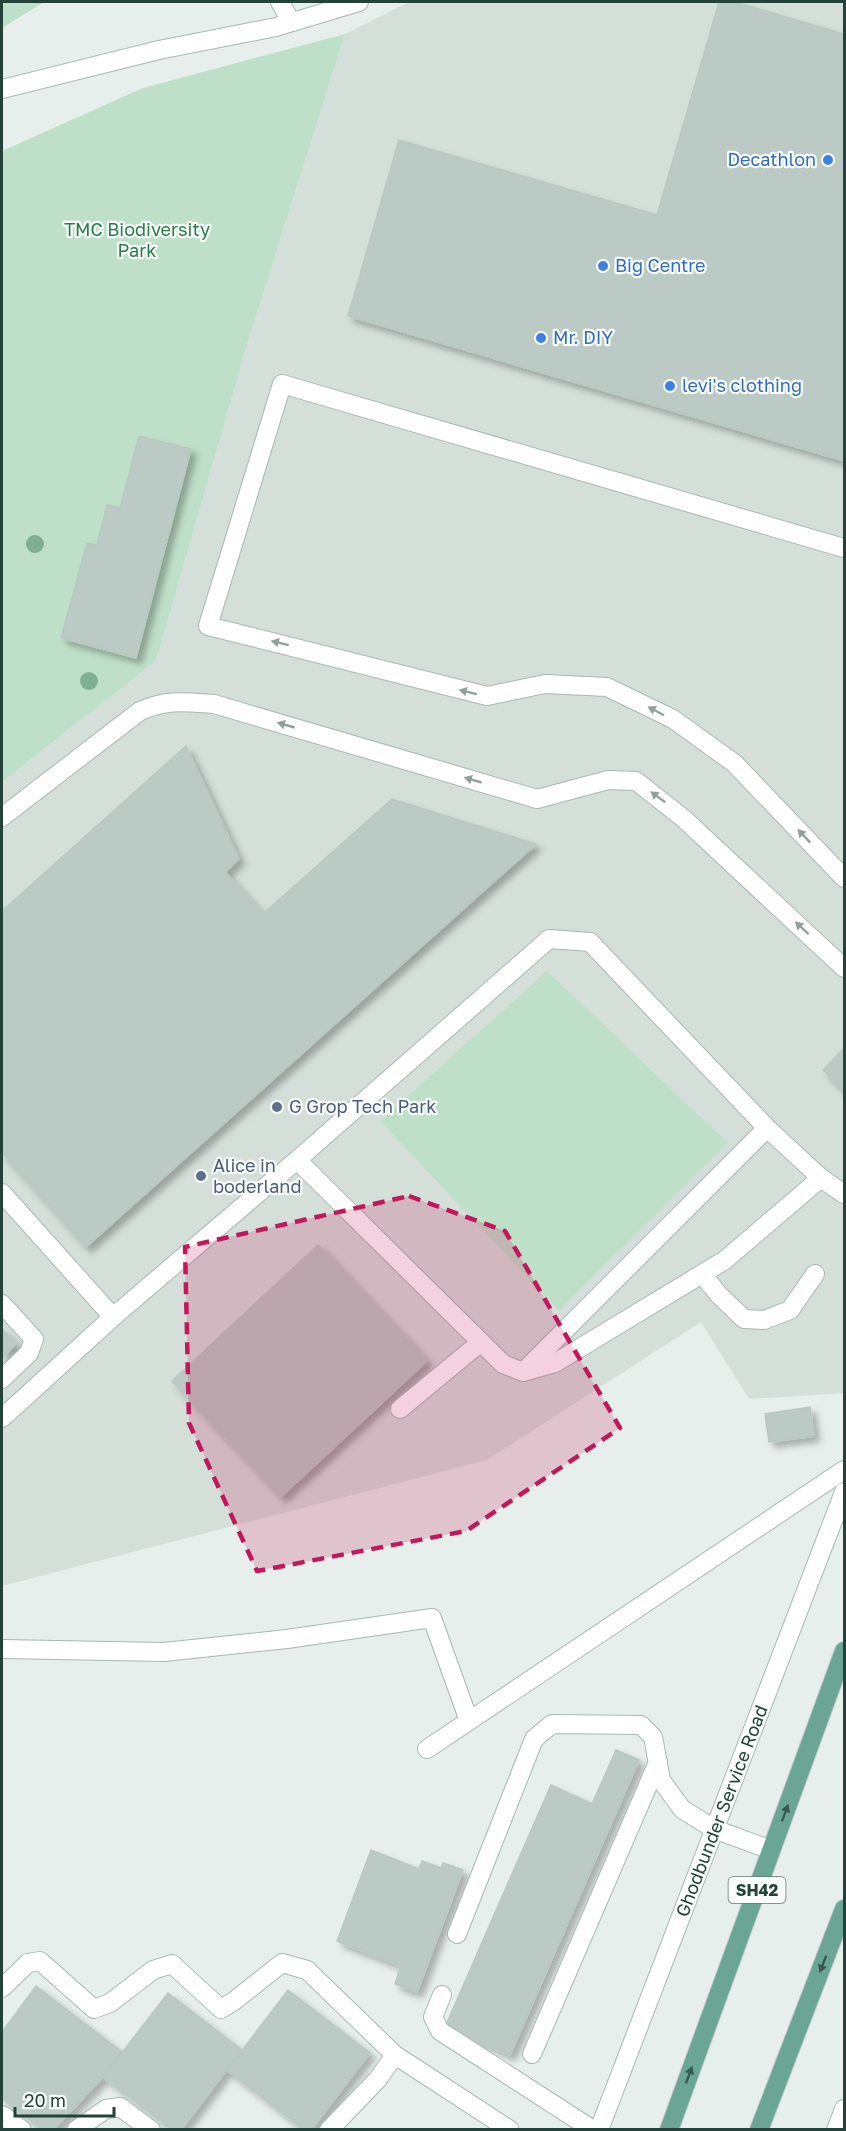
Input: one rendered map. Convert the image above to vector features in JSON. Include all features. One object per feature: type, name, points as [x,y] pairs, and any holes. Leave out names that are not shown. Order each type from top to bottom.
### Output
[{"type":"main road","name":"SH42","points":[[669,2130],[844,1651]]},
{"type":"main road","points":[[759,2130],[844,1909]]},
{"type":"street","points":[[280,2],[291,22]]},
{"type":"street","points":[[2,88],[159,50],[276,27],[358,2]]},
{"type":"street","points":[[844,548],[282,384],[208,626],[487,696],[545,684],[607,687],[673,720],[734,762],[844,878]]},
{"type":"street","points":[[2,817],[140,711],[157,704],[174,701],[214,704],[537,799],[608,780],[636,782],[683,818],[844,968]]},
{"type":"street","points":[[2,1418],[113,1317],[297,1160],[549,939],[590,942],[767,1128],[821,1178],[844,1194]]},
{"type":"street","points":[[523,1372],[767,1128]]},
{"type":"street","points":[[297,1160],[502,1364],[523,1372],[555,1362],[725,1260],[821,1178]]},
{"type":"street","points":[[2,1193],[113,1317]]},
{"type":"street","points":[[702,1274],[719,1295],[744,1319],[764,1320],[790,1310],[815,1274]]},
{"type":"street","points":[[2,1304],[34,1339],[29,1353],[2,1379]]},
{"type":"street","points":[[400,1409],[481,1342]]},
{"type":"street","points":[[427,1749],[844,1470]]},
{"type":"street","name":"Ghodbunder Service Road","points":[[598,2130],[844,1492]]},
{"type":"street","points":[[2,1649],[164,1652],[287,1639],[432,1618],[469,1721]]},
{"type":"street","points":[[457,1934],[534,1739],[552,1724],[641,1725],[653,1737],[661,1780],[682,1809],[714,1829],[771,1850]]},
{"type":"street","points":[[532,2054],[658,1762]]},
{"type":"street","points":[[2,1988],[28,1963],[40,1961],[94,2009],[110,2003],[153,1970],[172,1964],[221,2009],[282,1964],[308,1970],[395,2055],[510,2130]]},
{"type":"street","points":[[442,1995],[433,2017],[440,2031],[593,2130]]},
{"type":"street","points":[[329,2130],[378,2079],[395,2055]]},
{"type":"street","points":[[76,2130],[106,2109],[120,2107],[151,2130]]},
{"type":"street","points":[[836,2130],[844,2109]]},
{"type":"street","points":[[2,2115],[22,2130]]},
{"type":"highlighted area","points":[[409,1196],[505,1231],[620,1428],[466,1531],[257,1571],[189,1423],[185,1247]]},
{"type":"shaded area","points":[[409,2],[844,2],[844,1393],[749,1399],[701,1322],[487,1460],[2,1586],[2,782],[156,661],[247,345],[345,34]]},
{"type":"green space","points":[[2,2],[44,2],[2,28]]},
{"type":"green space","name":"TMC Biodiversity Park","points":[[345,34],[247,345],[156,661],[2,782],[2,151],[143,88]]},
{"type":"green space","points":[[547,971],[728,1143],[559,1311],[380,1121]]},
{"type":"building","name":"Big Centre","points":[[719,2],[735,2],[844,34],[844,461],[348,316],[399,140],[657,215]]},
{"type":"building","points":[[139,436],[191,449],[136,658],[61,638],[87,543],[97,545],[107,505],[120,508]]},
{"type":"building","points":[[186,746],[239,859],[225,872],[263,914],[392,799],[536,844],[86,1247],[2,1153],[2,911]]},
{"type":"building","points":[[844,1048],[844,1091],[823,1070]]},
{"type":"building","points":[[318,1245],[427,1361],[281,1497],[172,1381]]},
{"type":"building","points":[[2,1329],[16,1344],[2,1358]]},
{"type":"building","points":[[810,1407],[814,1436],[769,1442],[765,1414]]},
{"type":"building","points":[[616,1750],[639,1760],[510,2055],[445,2027],[551,1785],[592,1804]]},
{"type":"building","points":[[371,1850],[419,1869],[422,1861],[441,1868],[443,1863],[463,1870],[417,1992],[395,1984],[401,1966],[337,1941]]},
{"type":"building","points":[[36,1986],[122,2052],[103,2077],[53,2130],[43,2130],[2,2099],[2,2032]]},
{"type":"building","points":[[288,1990],[370,2053],[311,2130],[304,2130],[227,2070]]},
{"type":"building","points":[[168,1993],[242,2050],[181,2130],[172,2130],[103,2077]]},
{"type":"place","name":"Decathlon","points":[[828,160]]},
{"type":"place","name":"Big Centre","points":[[603,266]]},
{"type":"place","name":"Mr. DIY","points":[[541,338]]},
{"type":"place","name":"levi's clothing","points":[[670,386]]},
{"type":"place","name":"G Grop Tech Park","points":[[277,1107]]},
{"type":"place","name":"Alice in boderland","points":[[201,1176]]}]
